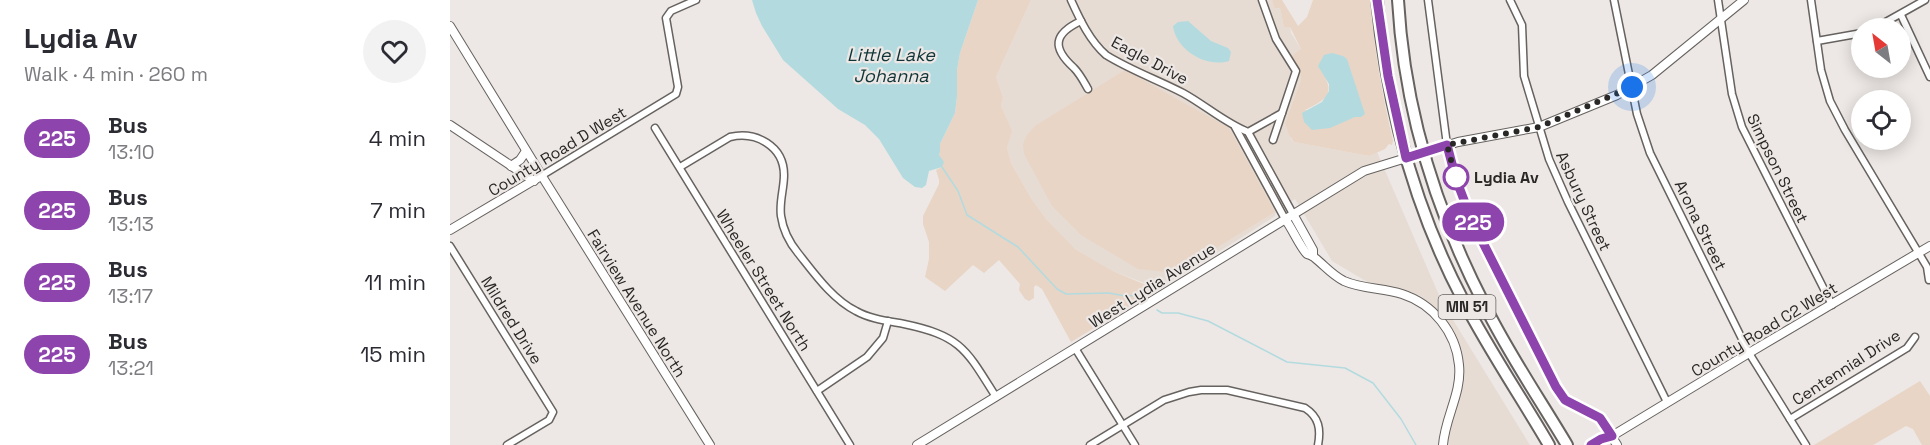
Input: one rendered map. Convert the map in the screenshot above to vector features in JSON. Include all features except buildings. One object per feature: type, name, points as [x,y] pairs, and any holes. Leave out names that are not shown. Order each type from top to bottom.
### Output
[{"type":"highway","name":"MN 51","points":[[1377,0],[1388,76],[1406,158],[1431,229],[1464,301],[1549,445]]},
{"type":"highway","name":"MN 51","points":[[1398,0],[1408,81],[1423,153],[1440,206],[1467,271],[1498,330],[1567,445]]},
{"type":"street","name":"County Road D West","points":[[450,230],[676,94],[678,87],[666,18],[671,10],[696,0]]},
{"type":"street","name":"Eagle Drive","points":[[1071,0],[1097,47],[1107,55],[1117,62],[1184,93],[1235,127],[1286,219]]},
{"type":"street","points":[[1262,0],[1276,39],[1296,71],[1273,140]]},
{"type":"street","points":[[1428,0],[1447,145],[1456,179],[1472,221],[1556,387],[1565,400],[1600,418],[1617,445]]},
{"type":"street","name":"Asbury Street","points":[[1510,0],[1522,25],[1524,76],[1559,184],[1667,402]]},
{"type":"street","name":"Arona Street","points":[[1614,0],[1642,132],[1650,153],[1749,353],[1806,445]]},
{"type":"street","name":"Simpson Street","points":[[1718,0],[1732,94],[1742,127],[1832,305]]},
{"type":"street","points":[[1447,145],[1539,127],[1632,87],[1666,64],[1744,0]]},
{"type":"street","points":[[1810,0],[1825,86],[1837,116],[1926,267],[1929,280]]},
{"type":"street","points":[[1895,18],[1925,0]]},
{"type":"street","points":[[1901,15],[1930,77]]},
{"type":"street","points":[[1081,21],[1065,29],[1059,37],[1060,47],[1064,58],[1088,89]]},
{"type":"street","name":"Fairview Avenue North","points":[[450,26],[710,445]]},
{"type":"street","points":[[1817,41],[1851,35]]},
{"type":"street","points":[[1282,113],[1248,132],[1313,250],[1313,256]]},
{"type":"street","points":[[450,125],[534,181]]},
{"type":"street","name":"Eagle Drive","points":[[1235,127],[1248,132]]},
{"type":"street","name":"Wheeler Street North","points":[[655,128],[850,445]]},
{"type":"street","points":[[680,167],[730,137],[752,136],[766,142],[778,154],[784,168],[780,205],[786,235],[833,293],[847,306],[866,315],[936,332],[955,342],[971,357],[996,397]]},
{"type":"street","name":"West Lydia Avenue","points":[[922,444],[1364,171],[1447,145]]},
{"type":"street","points":[[512,166],[526,151]]},
{"type":"street","points":[[1286,219],[1307,253],[1334,275],[1364,287],[1412,298],[1431,309],[1445,325],[1458,355],[1460,377],[1446,424],[1443,445]]},
{"type":"street","name":"Mildred Drive","points":[[450,246],[552,408],[551,418],[507,445]]},
{"type":"street","name":"County Road C2 West","points":[[1591,445],[1612,436],[1930,246]]},
{"type":"street","points":[[816,391],[867,357],[883,338],[888,321]]},
{"type":"street","name":"Centennial Drive","points":[[1790,419],[1907,348],[1915,337]]},
{"type":"street","points":[[1075,348],[1136,445]]},
{"type":"street","points":[[1090,445],[1164,400],[1201,390],[1227,390],[1305,408],[1311,411],[1318,422],[1320,434],[1318,445]]},
{"type":"street","points":[[1608,445],[1612,436]]},
{"type":"shaded area","points":[[978,0],[1031,0],[996,77],[1003,97],[1001,106],[1012,131],[1007,147],[1011,163],[1031,198],[1046,219],[1075,249],[1113,271],[1153,288],[1153,292],[1071,342],[1042,289],[1036,285],[1034,298],[1029,301],[1025,299],[1019,290],[1020,284],[999,260],[984,273],[973,265],[945,291],[925,277],[929,259],[929,242],[923,216],[939,184],[936,170],[942,167],[939,155],[940,144],[955,113],[960,53]]},
{"type":"shaded area","points":[[1031,0],[1272,0],[1274,8],[1280,8],[1284,27],[1290,26],[1291,33],[1301,49],[1298,66],[1301,80],[1285,123],[1291,139],[1294,142],[1369,156],[1377,152],[1442,302],[1530,445],[1449,445],[1449,431],[1456,411],[1464,368],[1452,327],[1421,296],[1369,283],[1332,261],[1295,199],[1276,212],[1275,216],[1153,292],[1152,286],[1113,271],[1068,243],[1031,198],[1011,163],[1007,147],[1006,118],[1001,106],[1003,97],[996,77]]},
{"type":"shaded area","points":[[1272,0],[1282,0],[1298,26],[1307,17],[1313,0],[1370,0],[1376,53],[1392,145],[1389,144],[1385,149],[1369,156],[1294,142],[1285,123],[1301,80],[1300,69],[1292,56],[1301,49],[1290,27],[1284,27],[1280,8],[1274,8]],"holes":[[[1325,78],[1357,116],[1305,110],[1320,102],[1327,94],[1328,84]]]},
{"type":"shaded area","points":[[1125,70],[1229,128],[1275,212],[1175,273],[1138,269],[1081,235],[1052,206],[1024,154],[1023,144],[1035,126]]},
{"type":"shaded area","points":[[1920,381],[1930,396],[1930,445],[1922,445],[1913,429],[1906,426],[1873,445],[1814,445]]},
{"type":"water","name":"Little Lake Johanna","points":[[752,0],[978,0],[960,53],[955,113],[940,144],[939,155],[944,162],[942,167],[929,171],[926,185],[922,188],[915,187],[903,178],[879,139],[865,125],[838,109],[783,60],[762,26]]},
{"type":"water","points":[[1188,21],[1211,41],[1228,48],[1231,52],[1229,61],[1211,62],[1186,49],[1175,35],[1173,26],[1178,22]]},
{"type":"water","points":[[1332,53],[1347,59],[1365,114],[1330,128],[1312,130],[1304,122],[1302,113],[1322,102],[1329,91],[1329,84],[1318,66],[1324,55]]},
{"type":"waterway","points":[[942,167],[958,191],[967,215],[1018,247],[1057,289],[1066,294],[1144,295]]},
{"type":"waterway","points":[[1157,310],[1162,313],[1178,313],[1208,321],[1287,362],[1345,368],[1373,383],[1401,419],[1416,445]]},
{"type":"bus line","name":"225","points":[[1377,0],[1394,110],[1406,158],[1447,145],[1456,179],[1472,221],[1556,387],[1565,400],[1600,418],[1612,436],[1591,445]]},
{"type":"place","name":"Lydia Av","points":[[1456,177]]},
{"type":"route","points":[[1456,177],[1456,179],[1447,145],[1539,127],[1632,87]]}]
